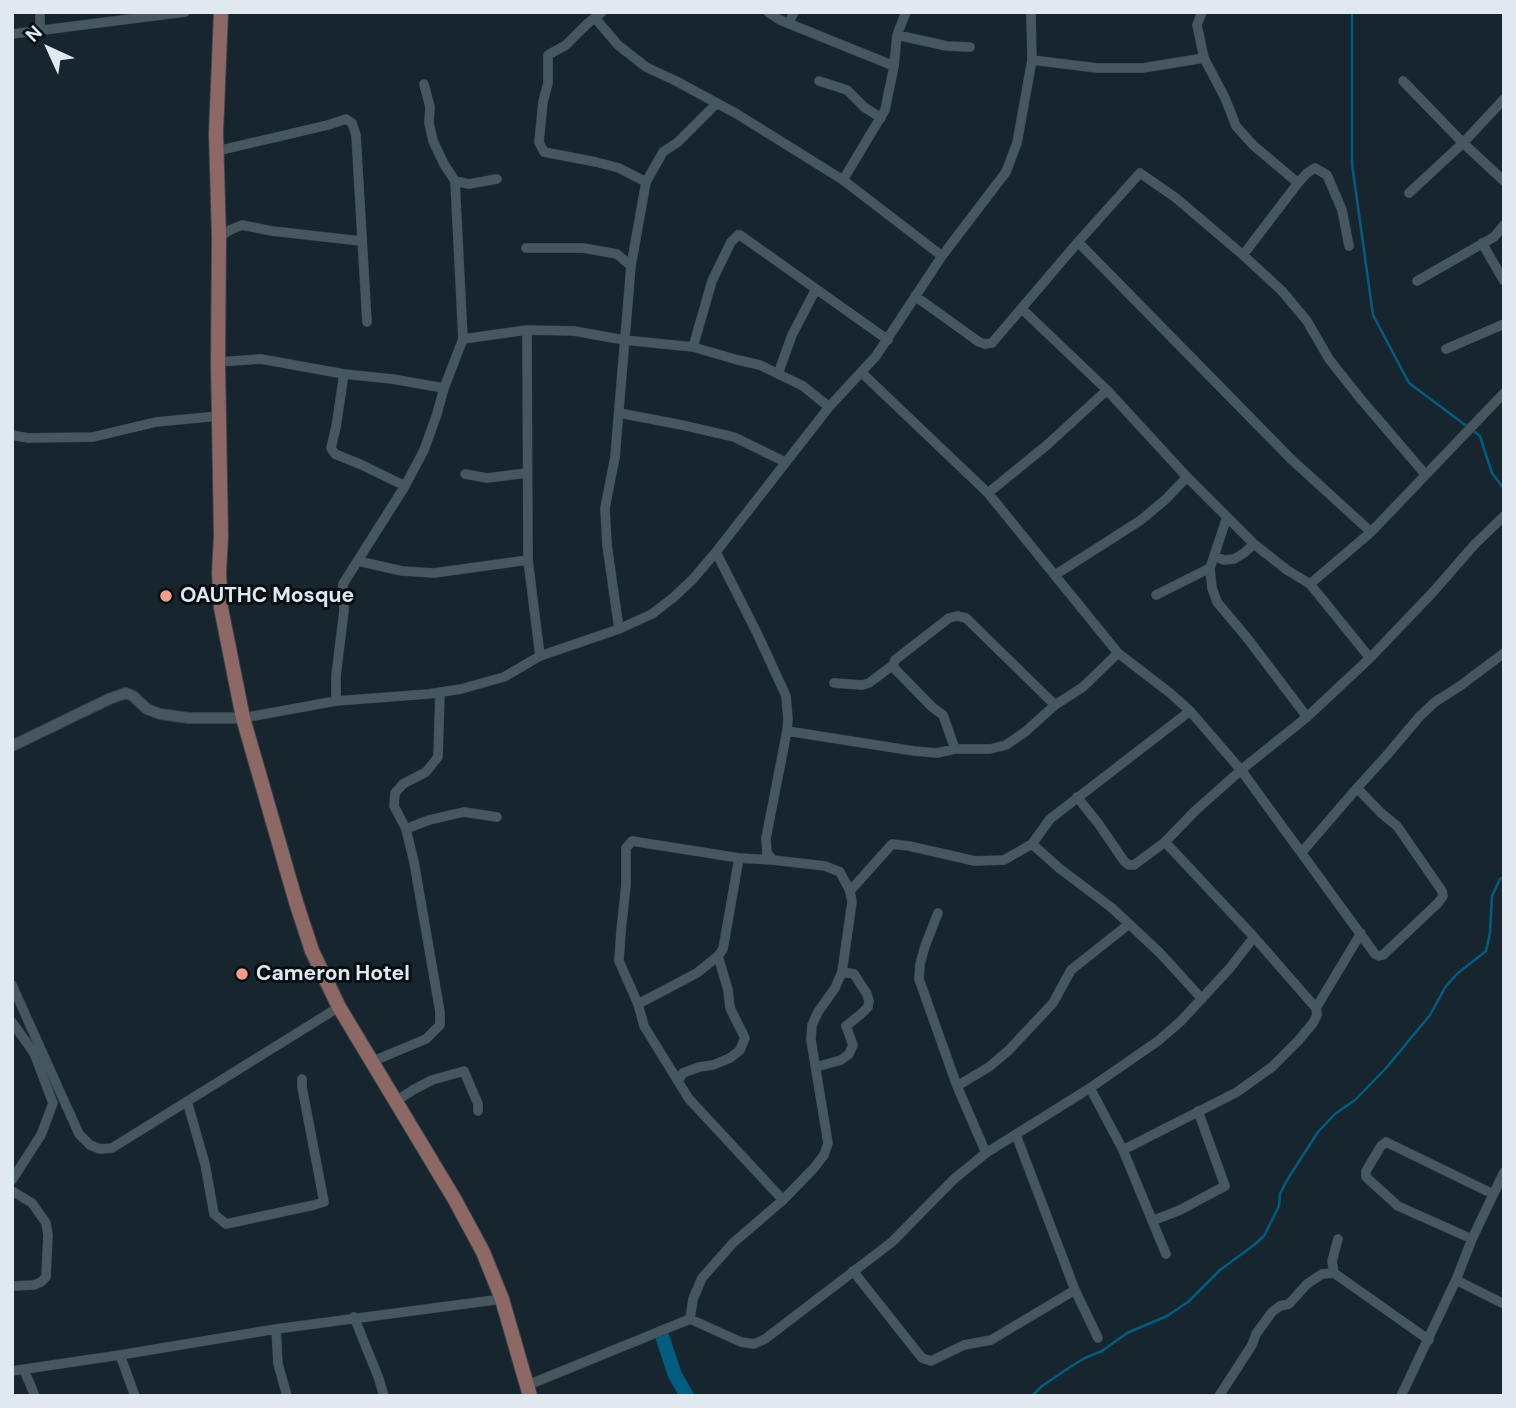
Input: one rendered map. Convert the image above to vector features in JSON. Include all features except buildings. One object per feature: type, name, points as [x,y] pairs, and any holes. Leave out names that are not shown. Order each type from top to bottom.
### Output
[{"type":"main road","points":[[221,12],[217,150],[221,537],[219,573],[221,608],[243,718],[312,951],[338,1007],[483,1252],[502,1299],[529,1390]]},
{"type":"street","points":[[40,12],[40,32]]},
{"type":"street","points":[[12,34],[186,12]]},
{"type":"street","points":[[768,12],[894,66]]},
{"type":"street","points":[[789,23],[794,12]]},
{"type":"street","points":[[843,180],[885,110],[897,35],[906,12]]},
{"type":"street","points":[[12,746],[109,699],[126,694],[160,715],[243,718],[336,701],[440,693],[504,677],[540,656],[618,629],[652,614],[693,579],[829,407],[862,373],[888,340],[942,256],[1006,172],[1024,113],[1032,60],[1031,12]]},
{"type":"street","points":[[1202,12],[1197,25],[1204,58],[1236,126],[1253,145],[1298,184]]},
{"type":"street","points":[[646,182],[596,162],[544,152],[539,142],[548,83],[548,55],[566,45],[598,15],[618,45],[646,67],[717,103],[843,180],[942,256]]},
{"type":"street","points":[[897,35],[947,46],[970,47]]},
{"type":"street","points":[[1032,60],[1097,68],[1143,68],[1204,58]]},
{"type":"street","points":[[819,81],[847,90],[864,107],[881,118]]},
{"type":"street","points":[[1403,81],[1504,181]]},
{"type":"street","points":[[336,701],[336,675],[344,611],[343,584],[405,486],[424,450],[463,339],[454,181],[433,141],[429,123],[430,107],[424,84]]},
{"type":"street","points":[[1409,193],[1463,143],[1504,99]]},
{"type":"street","points":[[618,629],[605,508],[615,457],[631,266],[646,182],[663,152],[678,142],[717,103]]},
{"type":"street","points":[[217,150],[328,125],[346,118],[352,123],[356,135],[367,322]]},
{"type":"street","points":[[1243,255],[1307,173],[1315,168],[1327,175],[1342,210],[1349,246]]},
{"type":"street","points":[[915,296],[979,342],[992,343],[1140,173],[1175,198],[1282,291],[1307,321],[1329,359],[1425,474]]},
{"type":"street","points":[[454,181],[469,184],[498,179]]},
{"type":"street","points":[[219,238],[228,230],[242,225],[361,242]]},
{"type":"street","points":[[1418,281],[1494,237],[1504,225]]},
{"type":"street","points":[[693,347],[712,281],[731,242],[738,236],[888,340]]},
{"type":"street","points":[[1078,242],[1291,459],[1371,532]]},
{"type":"street","points":[[1482,243],[1504,281]]},
{"type":"street","points":[[526,248],[583,248],[617,254],[631,266]]},
{"type":"street","points":[[778,374],[792,335],[816,289]]},
{"type":"street","points":[[1022,309],[1107,390],[1187,477],[1254,544],[1310,584],[1370,658]]},
{"type":"street","points":[[1446,349],[1504,324]]},
{"type":"street","points":[[463,339],[527,330],[575,331],[624,340],[693,347],[760,365],[803,386],[829,407]]},
{"type":"street","points":[[527,330],[528,559],[540,656]]},
{"type":"street","points":[[218,362],[261,359],[444,388]]},
{"type":"street","points":[[862,373],[988,493],[1118,653],[1190,711],[1241,770],[1378,956],[1383,955],[1443,896],[1397,826],[1357,788]]},
{"type":"street","points":[[344,374],[331,448],[334,454],[405,486]]},
{"type":"street","points":[[988,493],[1047,445],[1107,390]]},
{"type":"street","points":[[1310,584],[1371,532],[1504,393]]},
{"type":"street","points":[[619,413],[734,437],[785,462]]},
{"type":"street","points":[[12,435],[29,438],[93,437],[156,422],[219,416]]},
{"type":"street","points":[[465,474],[487,478],[527,473]]},
{"type":"street","points":[[1055,575],[1141,520],[1187,477]]},
{"type":"street","points":[[1077,797],[1124,861],[1134,865],[1165,842],[1195,811],[1307,717],[1370,658],[1504,516]]},
{"type":"street","points":[[1227,517],[1210,568],[1212,588],[1217,601],[1307,717]]},
{"type":"street","points":[[1214,556],[1224,560],[1234,559],[1254,544]]},
{"type":"street","points":[[716,552],[786,696],[787,731],[766,838],[767,853],[773,860]]},
{"type":"street","points":[[358,561],[402,571],[434,573],[528,559]]},
{"type":"street","points":[[1156,595],[1210,568]]},
{"type":"street","points":[[834,683],[869,683],[916,643],[949,618],[957,616],[966,618],[1055,705]]},
{"type":"street","points":[[787,731],[914,751],[937,753],[955,749],[990,749],[1006,745],[1025,732],[1055,705],[1083,687],[1118,653]]},
{"type":"street","points":[[1302,852],[1420,716],[1435,702],[1504,653]]},
{"type":"street","points":[[893,665],[932,707],[943,715],[955,749]]},
{"type":"street","points":[[371,1062],[425,1039],[440,1025],[414,862],[406,829],[394,806],[395,793],[403,784],[426,772],[438,757],[440,693]]},
{"type":"street","points":[[850,891],[892,844],[975,861],[1004,860],[1032,844],[1050,819],[1190,711]]},
{"type":"street","points":[[406,829],[429,820],[464,812],[497,817]]},
{"type":"street","points":[[690,1319],[693,1299],[702,1278],[733,1243],[783,1200],[824,1154],[828,1143],[811,1040],[812,1025],[842,972],[852,902],[850,891],[840,872],[825,866],[739,858],[632,841],[626,848],[626,885],[619,961],[645,1026],[689,1099],[783,1200]]},
{"type":"street","points":[[1123,1150],[1237,1093],[1272,1067],[1298,1041],[1317,1015],[1316,1008],[1254,937],[1165,842]]},
{"type":"street","points":[[1032,844],[1112,908],[1160,953],[1202,999]]},
{"type":"street","points":[[638,1004],[696,973],[723,950],[739,858]]},
{"type":"street","points":[[938,913],[925,946],[919,979],[957,1086],[986,1153]]},
{"type":"street","points":[[957,1086],[989,1067],[1009,1050],[1053,1003],[1071,970],[1129,924]]},
{"type":"street","points":[[1316,1008],[1361,933]]},
{"type":"street","points":[[529,1390],[690,1319],[741,1342],[754,1344],[765,1339],[892,1242],[954,1179],[986,1153],[1090,1088],[1158,1041],[1202,999],[1254,937]]},
{"type":"street","points":[[678,1082],[683,1073],[730,1058],[740,1050],[745,1038],[730,1008],[718,956]]},
{"type":"street","points":[[816,1067],[841,1060],[849,1054],[853,1045],[846,1026],[868,1007],[867,994],[854,974],[842,972]]},
{"type":"street","points":[[12,985],[79,1134],[90,1145],[100,1149],[111,1148],[338,1007]]},
{"type":"street","points":[[12,1022],[34,1053],[52,1103],[41,1135],[12,1180]]},
{"type":"street","points":[[396,1101],[432,1080],[464,1071],[478,1104],[478,1111]]},
{"type":"street","points":[[187,1101],[205,1164],[214,1214],[226,1224],[324,1202],[302,1079]]},
{"type":"street","points":[[1090,1088],[1123,1150],[1166,1254]]},
{"type":"street","points":[[1152,1222],[1225,1186],[1198,1111]]},
{"type":"street","points":[[1016,1135],[1075,1290],[1098,1338]]},
{"type":"street","points":[[1472,1239],[1398,1206],[1366,1177],[1366,1171],[1386,1142],[1493,1194]]},
{"type":"street","points":[[1401,1396],[1504,1172]]},
{"type":"street","points":[[12,1191],[32,1203],[46,1223],[48,1235],[46,1277],[34,1285],[12,1286]]},
{"type":"street","points":[[1334,1273],[1332,1261],[1338,1240]]},
{"type":"street","points":[[853,1271],[922,1358],[931,1361],[964,1345],[991,1340],[1075,1290]]},
{"type":"street","points":[[1219,1396],[1272,1312],[1289,1304],[1307,1284],[1322,1274],[1334,1273],[1429,1340]]},
{"type":"street","points":[[1456,1280],[1504,1304]]},
{"type":"street","points":[[12,1371],[354,1317],[502,1299]]},
{"type":"street","points":[[354,1317],[384,1396]]},
{"type":"street","points":[[276,1329],[278,1364],[286,1396]]},
{"type":"street","points":[[120,1355],[135,1396]]},
{"type":"street","points":[[24,1370],[35,1396]]},
{"type":"waterway","points":[[1352,12],[1352,164],[1373,315],[1409,383],[1480,436],[1492,473],[1504,489]]},
{"type":"waterway","points":[[1032,1396],[1070,1367],[1102,1351],[1127,1333],[1167,1316],[1188,1302],[1220,1270],[1264,1236],[1279,1206],[1280,1194],[1287,1180],[1318,1132],[1387,1067],[1430,1015],[1446,986],[1486,951],[1492,896],[1500,879],[1504,877]]},
{"type":"waterway","points":[[661,1333],[675,1375],[687,1396]]},
{"type":"place","name":"OAUTHC Mosque","points":[[166,596]]},
{"type":"place","name":"Cameron Hotel","points":[[242,974]]}]
